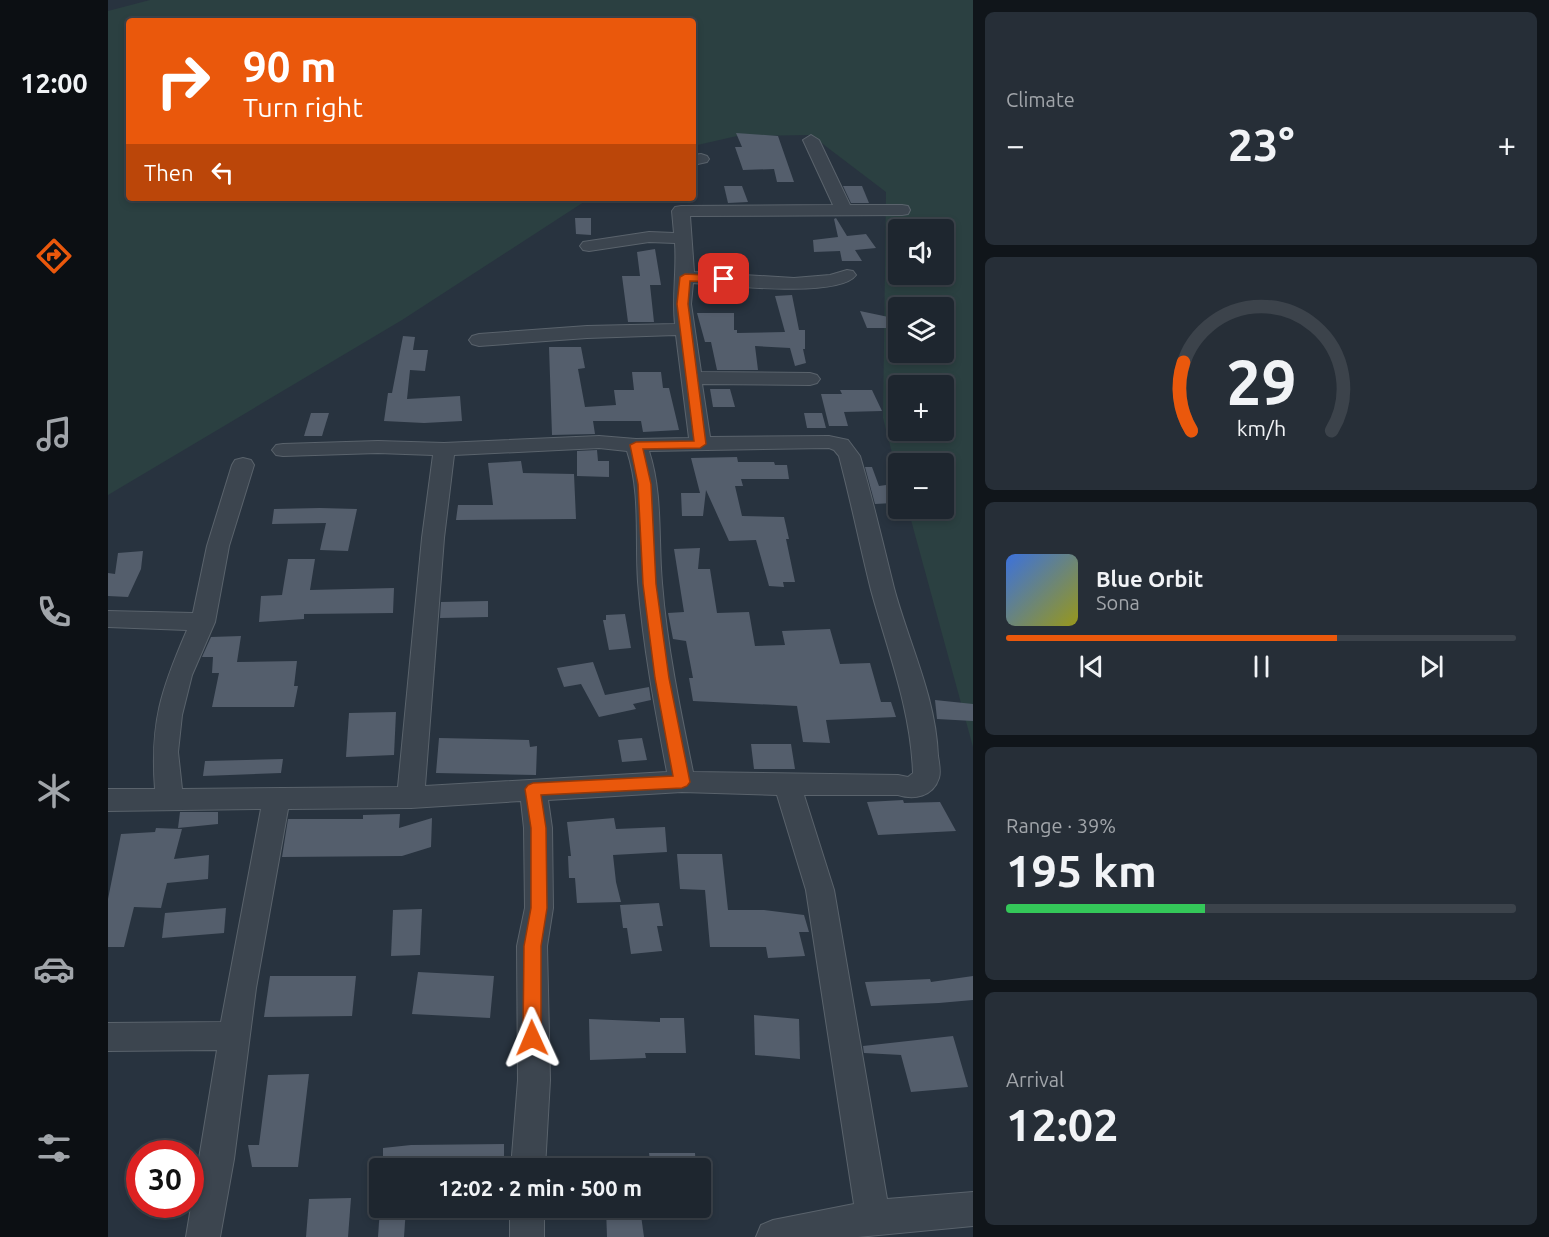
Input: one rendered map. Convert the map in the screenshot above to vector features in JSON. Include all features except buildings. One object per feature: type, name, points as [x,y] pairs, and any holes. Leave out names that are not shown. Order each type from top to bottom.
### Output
[{"type":"street","points":[[811,140],[844,210]]},
{"type":"street","points":[[700,444],[682,304],[686,267],[681,204],[902,210]]},
{"type":"street","points":[[589,246],[649,237],[682,238]]},
{"type":"street","points":[[685,277],[796,285],[839,280],[847,274]]},
{"type":"street","points":[[479,340],[587,332],[686,329]]},
{"type":"street","points":[[692,378],[810,379]]},
{"type":"street","points":[[108,800],[411,797],[682,782],[898,785],[913,789],[926,777],[926,750],[913,682],[884,591],[849,456],[841,445],[829,442],[636,445],[599,442],[444,449],[398,447],[283,450]]},
{"type":"street","points":[[636,445],[645,484],[650,584],[661,666],[682,782]]},
{"type":"street","points":[[411,797],[433,538],[444,449]]},
{"type":"street","points":[[169,799],[165,752],[169,715],[180,675],[203,622],[218,546],[243,465]]},
{"type":"street","points":[[108,619],[203,622]]},
{"type":"street","points":[[787,785],[820,890],[873,1217]]},
{"type":"street","points":[[529,1158],[534,1080],[532,946],[539,908],[538,828],[533,789]]},
{"type":"street","points":[[204,1237],[234,1036],[277,797]]},
{"type":"street","points":[[108,1037],[234,1036]]},
{"type":"street","points":[[773,1237],[873,1217],[973,1209]]},
{"type":"street","points":[[527,1218],[527,1237]]},
{"type":"green space","points":[[150,0],[973,0],[973,747],[911,519],[954,519],[954,453],[892,453],[889,441],[954,441],[954,375],[888,375],[888,437],[883,418],[886,192],[811,135],[737,136],[696,145],[696,18],[126,18],[126,201],[585,201],[402,320],[108,495],[108,11]]},
{"type":"route","points":[[532,1038],[532,946],[539,908],[538,828],[533,789],[682,782],[662,678],[650,584],[645,484],[636,445],[700,444],[682,304],[685,277],[724,279]]}]
